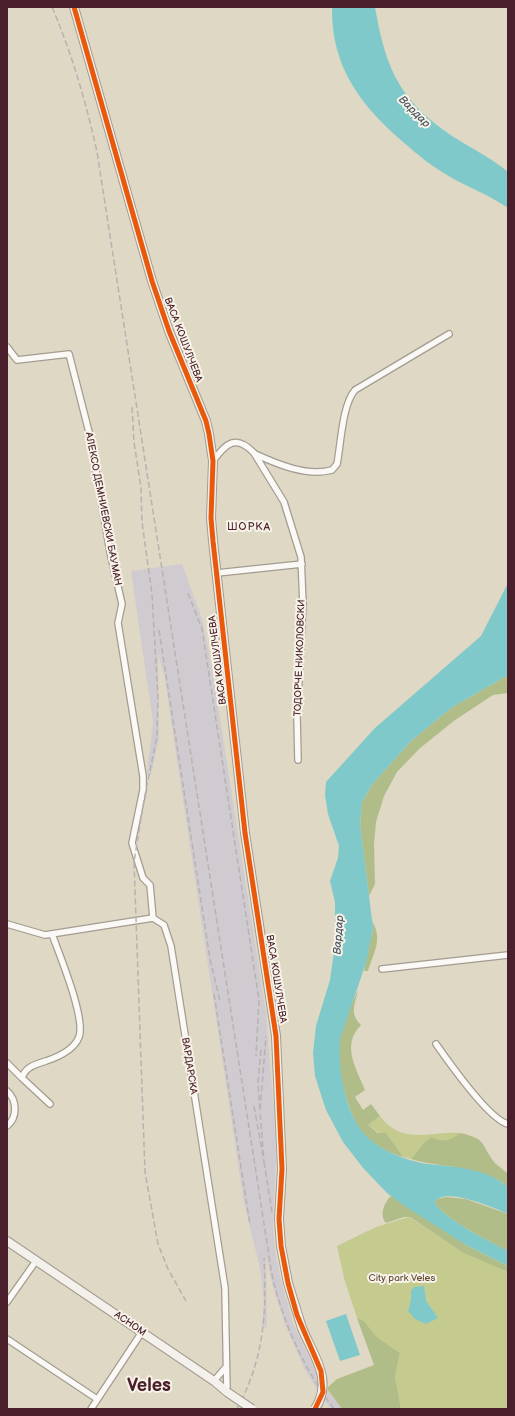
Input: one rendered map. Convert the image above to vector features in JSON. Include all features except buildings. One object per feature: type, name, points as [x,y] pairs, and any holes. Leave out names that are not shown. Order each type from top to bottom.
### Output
[{"type":"main road","name":"ВАСА КОШУЛЧЕВА","points":[[74,7],[152,281],[169,331],[206,421],[212,445],[213,461],[211,518],[245,833],[276,1036],[282,1169],[279,1219],[280,1246],[288,1283],[302,1328],[320,1366],[323,1376],[322,1394],[315,1409]]},
{"type":"main road","name":"АСНОМ","points":[[7,1241],[214,1381],[226,1392],[252,1409]]},
{"type":"street","points":[[254,453],[274,462],[302,470],[332,470],[337,464],[345,416],[352,394],[355,390],[449,334]]},
{"type":"street","name":"АЛЕКСО ДЕМНИЕВСКИ БАУМАН","points":[[7,347],[17,360],[69,354],[85,413],[110,552],[122,604],[118,623],[143,776],[143,790],[132,844],[143,878],[150,885],[153,918]]},
{"type":"street","name":"ТОДОРЧЕ НИКОЛОВСКИ","points":[[213,461],[224,446],[230,443],[248,447],[254,453],[284,502],[299,548],[302,564],[300,573],[303,604],[297,716],[298,760]]},
{"type":"street","points":[[217,573],[302,564]]},
{"type":"street","points":[[7,924],[36,934],[52,934],[153,918]]},
{"type":"street","name":"ВАРДАРСКА","points":[[153,918],[164,925],[172,954],[225,1288],[226,1392]]},
{"type":"street","points":[[22,1078],[27,1069],[62,1055],[76,1042],[80,1035],[78,1016],[72,991],[52,934]]},
{"type":"street","points":[[382,969],[508,955]]},
{"type":"street","points":[[436,1044],[475,1095],[500,1120],[508,1124]]},
{"type":"street","points":[[7,1063],[50,1104]]},
{"type":"street","points":[[7,1091],[12,1095],[16,1110],[11,1123],[7,1126]]},
{"type":"street","points":[[7,1302],[36,1261]]},
{"type":"street","points":[[91,1409],[142,1332]]},
{"type":"street","points":[[7,1339],[98,1399]]},
{"type":"street","points":[[214,1381],[225,1368]]},
{"type":"shaded area","points":[[182,564],[203,622],[212,668],[266,1013],[276,1157],[273,1226],[275,1252],[281,1281],[293,1323],[318,1376],[318,1391],[304,1368],[285,1324],[272,1283],[266,1257],[267,1328],[262,1327],[264,1303],[260,1268],[244,1203],[164,674],[158,653],[159,739],[151,775],[147,774],[153,722],[131,571]]},
{"type":"shaded area","points":[[328,1390],[342,1409],[331,1409],[325,1401]]},
{"type":"green space","points":[[508,675],[508,693],[493,695],[455,720],[419,749],[397,772],[384,796],[376,822],[374,844],[375,884],[369,896],[360,824],[362,802],[371,786],[410,742],[451,708]]},
{"type":"green space","points":[[372,921],[377,934],[377,940],[375,952],[368,971],[364,971],[373,928]]},
{"type":"green space","points":[[358,990],[354,1005],[354,1012],[361,1025],[352,1040],[351,1049],[352,1057],[365,1090],[355,1097],[363,1110],[371,1104],[380,1116],[368,1125],[378,1133],[386,1133],[403,1157],[380,1147],[364,1134],[350,1110],[346,1098],[340,1072],[340,1038],[350,1007]]},
{"type":"green space","points":[[380,1116],[398,1131],[407,1134],[428,1135],[460,1133],[451,1141],[424,1143],[411,1159],[403,1157],[381,1134],[368,1125]]},
{"type":"green space","points":[[460,1133],[475,1137],[482,1143],[494,1162],[508,1174],[508,1187],[486,1174],[411,1159],[431,1137],[439,1140],[446,1140],[453,1138]]},
{"type":"green space","points":[[391,1196],[466,1245],[508,1266],[508,1272],[464,1253],[410,1217],[404,1217],[386,1223],[383,1216],[383,1209]]},
{"type":"green space","points":[[446,1197],[466,1199],[508,1214],[508,1251],[467,1229],[446,1215],[435,1202],[436,1199]]},
{"type":"green space","name":"City park Veles","points":[[409,1217],[464,1252],[508,1272],[508,1409],[401,1409],[395,1376],[400,1353],[377,1337],[364,1321],[357,1318],[344,1278],[337,1246],[376,1227]]},
{"type":"green space","points":[[357,1318],[364,1321],[377,1337],[400,1353],[395,1376],[401,1409],[342,1409],[328,1390],[328,1387],[337,1379],[374,1365]]},
{"type":"water","name":"Вардар","points":[[332,7],[375,7],[379,30],[385,50],[399,84],[422,112],[438,126],[508,172],[508,208],[433,166],[403,142],[374,114],[361,99],[343,66],[337,48],[333,28]]},
{"type":"water","name":"Вардар","points":[[508,583],[508,675],[451,708],[410,742],[371,786],[362,802],[360,824],[373,928],[366,963],[340,1039],[340,1061],[343,1086],[350,1110],[361,1130],[374,1143],[391,1153],[409,1160],[480,1172],[500,1181],[508,1187],[508,1214],[482,1203],[459,1197],[448,1196],[440,1198],[435,1202],[446,1215],[456,1222],[508,1251],[508,1266],[466,1245],[406,1207],[387,1193],[364,1169],[343,1142],[326,1110],[315,1076],[313,1053],[316,1026],[330,980],[335,945],[335,902],[330,881],[338,858],[339,846],[328,814],[325,795],[326,782],[375,728],[481,636]]},
{"type":"water","points":[[424,1286],[426,1301],[438,1318],[426,1324],[415,1319],[408,1311],[411,1300],[411,1291],[414,1287]]},
{"type":"water","points":[[346,1314],[360,1355],[340,1361],[326,1321]]},
{"type":"railway","points":[[52,7],[78,78],[97,152],[272,1275],[282,1311],[296,1345],[313,1378],[334,1409]]},
{"type":"railway","points":[[132,407],[134,442],[141,488],[142,522],[152,594],[158,698],[157,736],[144,800],[134,862],[145,1172],[158,1244],[168,1269],[186,1301]]},
{"type":"railway","points":[[188,593],[202,629],[259,1000],[256,1056]]},
{"type":"railway","points":[[159,630],[210,959],[220,1001]]},
{"type":"railway","points":[[214,994],[250,1225]]},
{"type":"railway","points":[[261,1050],[258,1083],[260,1111],[266,1036]]},
{"type":"railway","points":[[254,1106],[264,1162],[260,1111]]},
{"type":"railway","points":[[264,1162],[272,1212]]},
{"type":"railway","points":[[237,1409],[253,1372],[262,1335],[265,1298],[264,1258]]},
{"type":"cycle path","points":[[74,7],[152,281],[169,331],[206,421],[209,434],[213,461],[211,518],[213,541],[245,833],[276,1036],[282,1169],[279,1219],[281,1246],[288,1283],[297,1315],[321,1371],[323,1392],[315,1409]]},
{"type":"district","name":"ШОРКА","points":[[249,527]]},
{"type":"district","name":"Veles","points":[[149,1386]]}]
